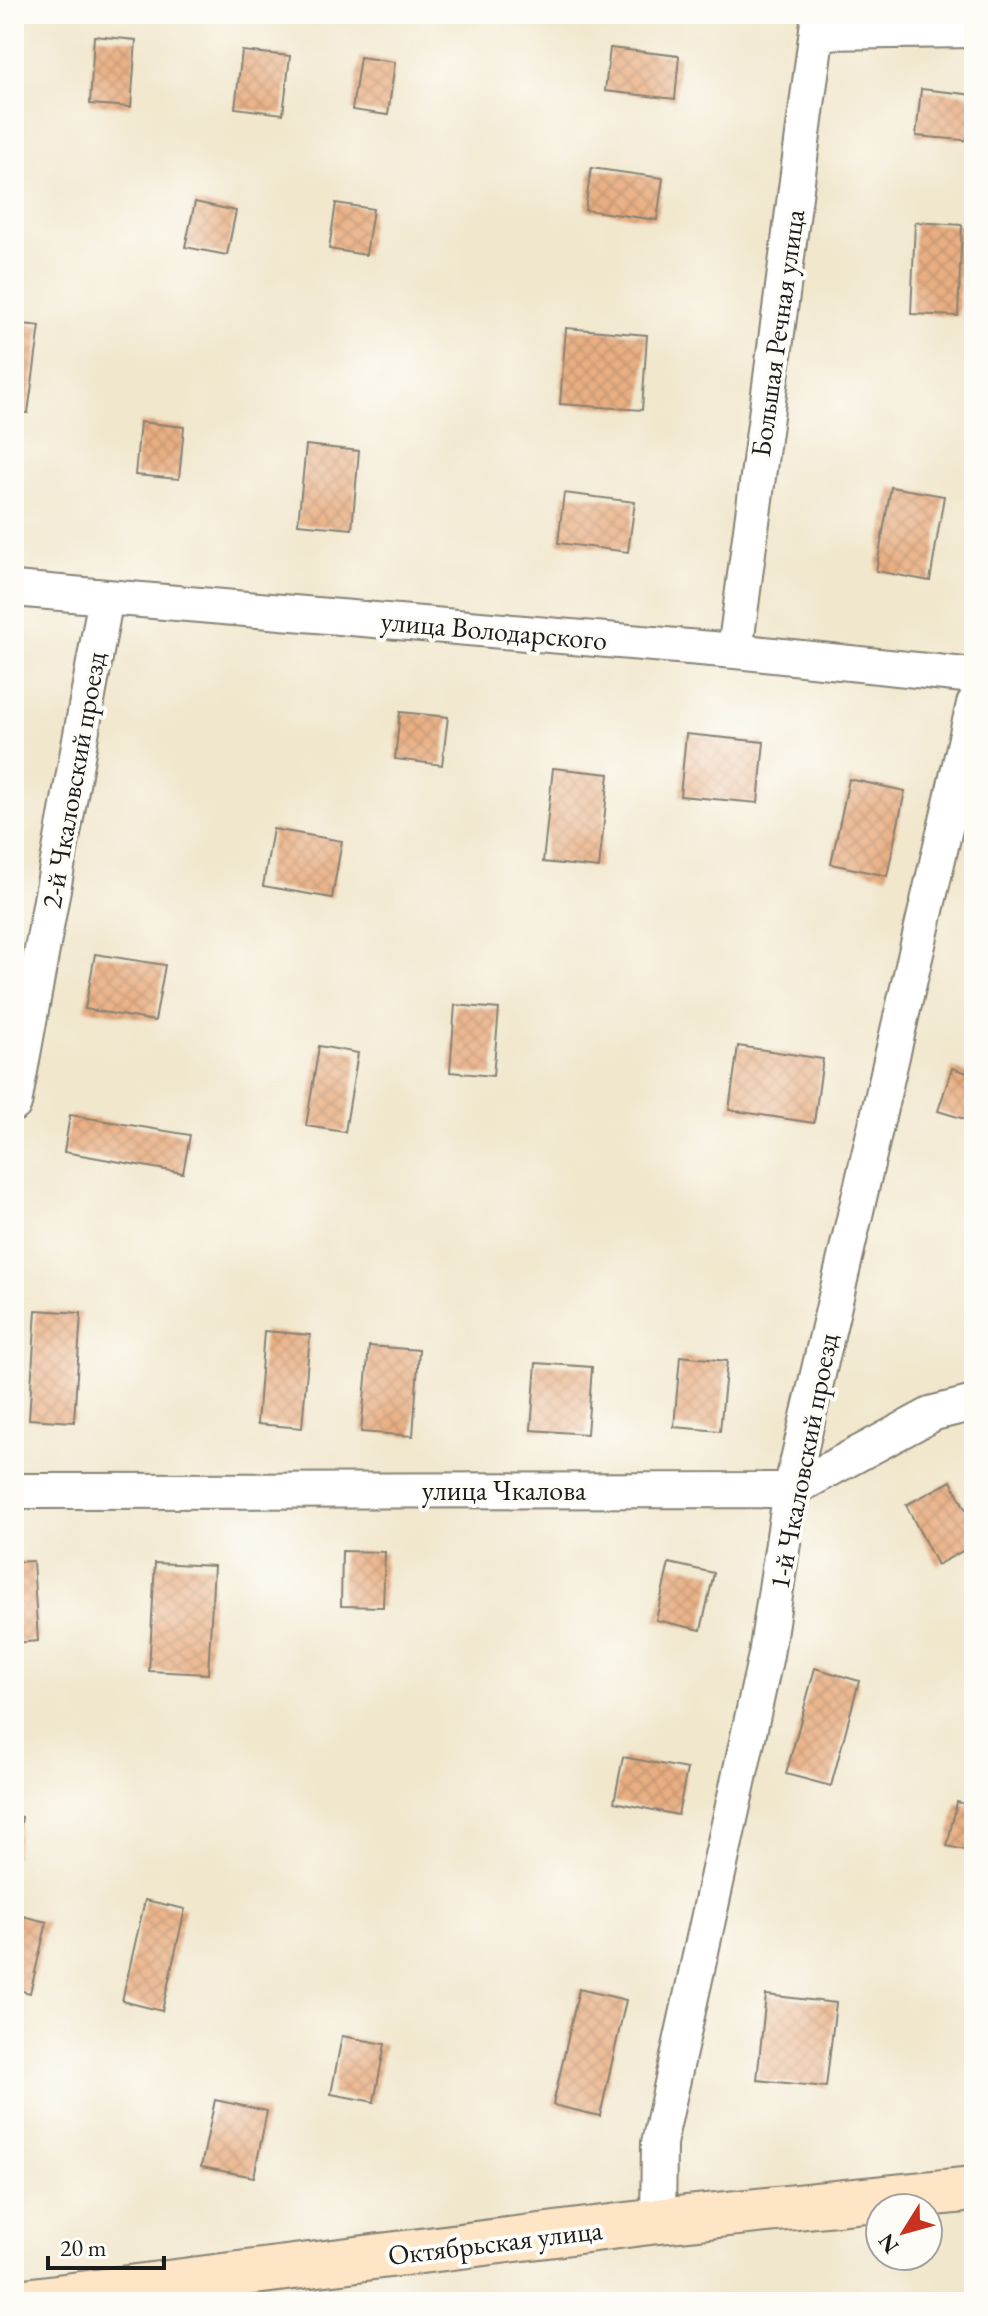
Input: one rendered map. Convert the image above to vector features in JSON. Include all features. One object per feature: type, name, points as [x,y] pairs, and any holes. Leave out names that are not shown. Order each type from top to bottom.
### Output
[{"type":"street","points":[[818,23],[974,30]]},
{"type":"street","name":"Большая Речная улица","points":[[735,651],[818,23]]},
{"type":"street","name":"улица Володарского","points":[[14,589],[735,651],[974,676]]},
{"type":"street","name":"2-й Чкаловский проезд","points":[[16,1083],[106,597]]},
{"type":"street","name":"1-й Чкаловский проезд","points":[[658,2221],[659,2143],[766,1655],[791,1490],[974,704]]},
{"type":"street","name":"улица Чкалова","points":[[14,1491],[791,1490],[934,1413],[974,1403]]},
{"type":"street","name":"Октябрьская улица","points":[[17,2302],[658,2221],[974,2189]]},
{"type":"building","points":[[94,36],[136,40],[131,107],[90,104]]},
{"type":"building","points":[[610,48],[679,56],[675,99],[605,91]]},
{"type":"building","points":[[242,51],[290,56],[283,114],[235,108]]},
{"type":"building","points":[[360,57],[395,62],[388,115],[352,110]]},
{"type":"building","points":[[921,89],[974,95],[974,141],[916,136]]},
{"type":"building","points":[[591,168],[663,178],[657,220],[585,210]]},
{"type":"building","points":[[195,202],[236,211],[227,255],[185,247]]},
{"type":"building","points":[[336,203],[373,209],[366,255],[329,249]]},
{"type":"building","points":[[915,222],[962,225],[958,316],[911,314]]},
{"type":"building","points":[[14,323],[40,326],[28,413],[14,412]]},
{"type":"building","points":[[566,328],[647,335],[642,410],[560,404]]},
{"type":"building","points":[[140,422],[184,427],[179,479],[135,475]]},
{"type":"building","points":[[306,445],[359,451],[352,529],[298,524]]},
{"type":"building","points":[[891,487],[944,496],[930,581],[876,571]]},
{"type":"building","points":[[564,493],[635,502],[628,552],[558,543]]},
{"type":"building","points":[[400,712],[448,717],[442,765],[395,759]]},
{"type":"building","points":[[686,734],[764,742],[758,803],[680,796]]},
{"type":"building","points":[[553,768],[609,774],[599,868],[543,862]]},
{"type":"building","points":[[849,779],[905,791],[887,876],[831,864]]},
{"type":"building","points":[[273,829],[342,841],[332,898],[263,886]]},
{"type":"building","points":[[95,954],[165,965],[155,1021],[85,1009]]},
{"type":"building","points":[[455,1005],[499,1009],[493,1076],[450,1072]]},
{"type":"building","points":[[319,1046],[358,1053],[345,1132],[306,1126]]},
{"type":"building","points":[[738,1046],[823,1059],[814,1123],[729,1110]]},
{"type":"building","points":[[952,1068],[974,1075],[974,1122],[938,1111]]},
{"type":"building","points":[[70,1115],[190,1135],[183,1173],[64,1152]]},
{"type":"building","points":[[36,1310],[81,1313],[74,1422],[29,1419]]},
{"type":"building","points":[[264,1331],[310,1335],[302,1428],[257,1424]]},
{"type":"building","points":[[369,1346],[419,1350],[413,1436],[361,1432]]},
{"type":"building","points":[[680,1356],[727,1361],[720,1431],[674,1427]]},
{"type":"building","points":[[536,1363],[592,1367],[587,1434],[531,1430]]},
{"type":"building","points":[[951,1481],[974,1526],[974,1545],[937,1565],[906,1505]]},
{"type":"building","points":[[342,1551],[385,1552],[383,1607],[341,1606]]},
{"type":"building","points":[[33,1561],[38,1641],[14,1643],[14,1562]]},
{"type":"building","points":[[155,1563],[214,1566],[208,1674],[149,1671]]},
{"type":"building","points":[[669,1563],[714,1573],[701,1630],[656,1620]]},
{"type":"building","points":[[815,1668],[859,1681],[831,1786],[786,1774]]},
{"type":"building","points":[[623,1757],[687,1769],[678,1815],[614,1802]]},
{"type":"building","points":[[957,1802],[974,1806],[974,1852],[947,1846]]},
{"type":"building","points":[[14,1815],[22,1817],[16,1856],[14,1856]]},
{"type":"building","points":[[145,1900],[185,1909],[162,2011],[122,2001]]},
{"type":"building","points":[[14,1914],[47,1922],[30,1993],[14,1989]]},
{"type":"building","points":[[579,1989],[626,2000],[600,2116],[553,2105]]},
{"type":"building","points":[[766,1995],[836,2003],[826,2087],[757,2080]]},
{"type":"building","points":[[342,2036],[385,2044],[374,2102],[331,2094]]},
{"type":"building","points":[[215,2100],[267,2111],[254,2177],[201,2167]]}]
